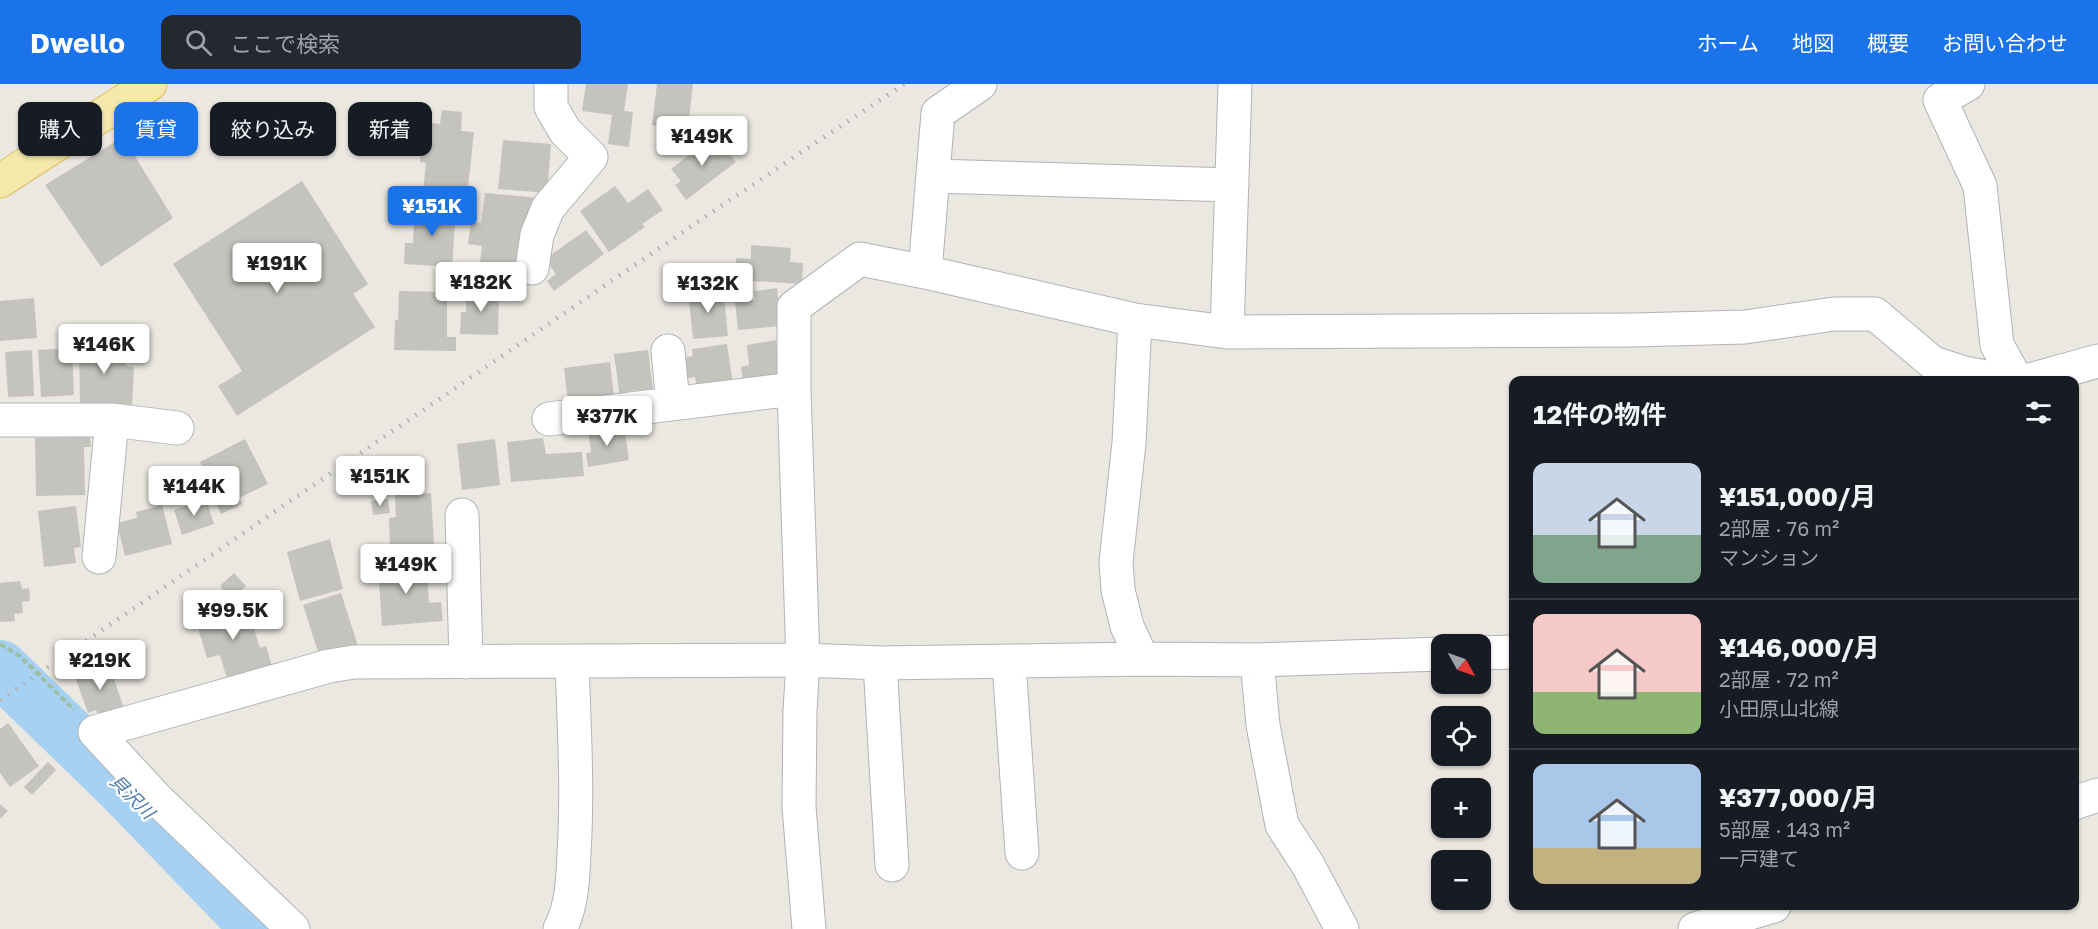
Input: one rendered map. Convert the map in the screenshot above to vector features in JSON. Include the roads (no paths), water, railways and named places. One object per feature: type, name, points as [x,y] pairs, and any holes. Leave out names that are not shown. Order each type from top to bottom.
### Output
[{"type":"main road","points":[[0,181],[150,84]]},
{"type":"street","points":[[532,268],[537,235],[548,208],[591,157],[565,132],[551,107],[551,84]]},
{"type":"street","points":[[925,272],[938,113],[980,84]]},
{"type":"street","points":[[1227,332],[1234,84]]},
{"type":"street","points":[[1968,84],[1940,100],[1980,186],[1997,345],[2015,376]]},
{"type":"street","points":[[934,176],[1232,185]]},
{"type":"street","points":[[809,929],[799,807],[803,660],[794,389],[794,308],[860,259],[1135,320],[1227,332],[1644,330],[1745,327],[1834,314],[1875,314],[1933,363],[1980,376]]},
{"type":"street","points":[[1135,320],[1129,442],[1116,562],[1118,590],[1127,626],[1142,658]]},
{"type":"street","points":[[668,351],[673,404]]},
{"type":"street","points":[[2044,376],[2098,361]]},
{"type":"street","points":[[549,419],[794,389]]},
{"type":"street","points":[[0,420],[112,420],[177,428]]},
{"type":"street","points":[[99,557],[112,420]]},
{"type":"street","points":[[462,515],[466,662]]},
{"type":"street","points":[[1491,653],[1509,652]]},
{"type":"street","points":[[293,929],[157,800],[95,732],[329,666],[354,662],[803,660],[880,663],[1142,658],[1257,660],[1431,654]]},
{"type":"street","points":[[1257,660],[1263,724],[1282,825],[1308,865],[1342,929]]},
{"type":"street","points":[[560,929],[565,921],[573,882],[576,811],[572,661]]},
{"type":"street","points":[[1009,662],[1022,853]]},
{"type":"street","points":[[880,663],[892,865]]},
{"type":"street","points":[[1697,929],[1761,910]]},
{"type":"waterway","name":"貝沢川","points":[[0,668],[121,785],[260,929]]},
{"type":"railway","points":[[0,700],[721,206],[904,84]]}]
